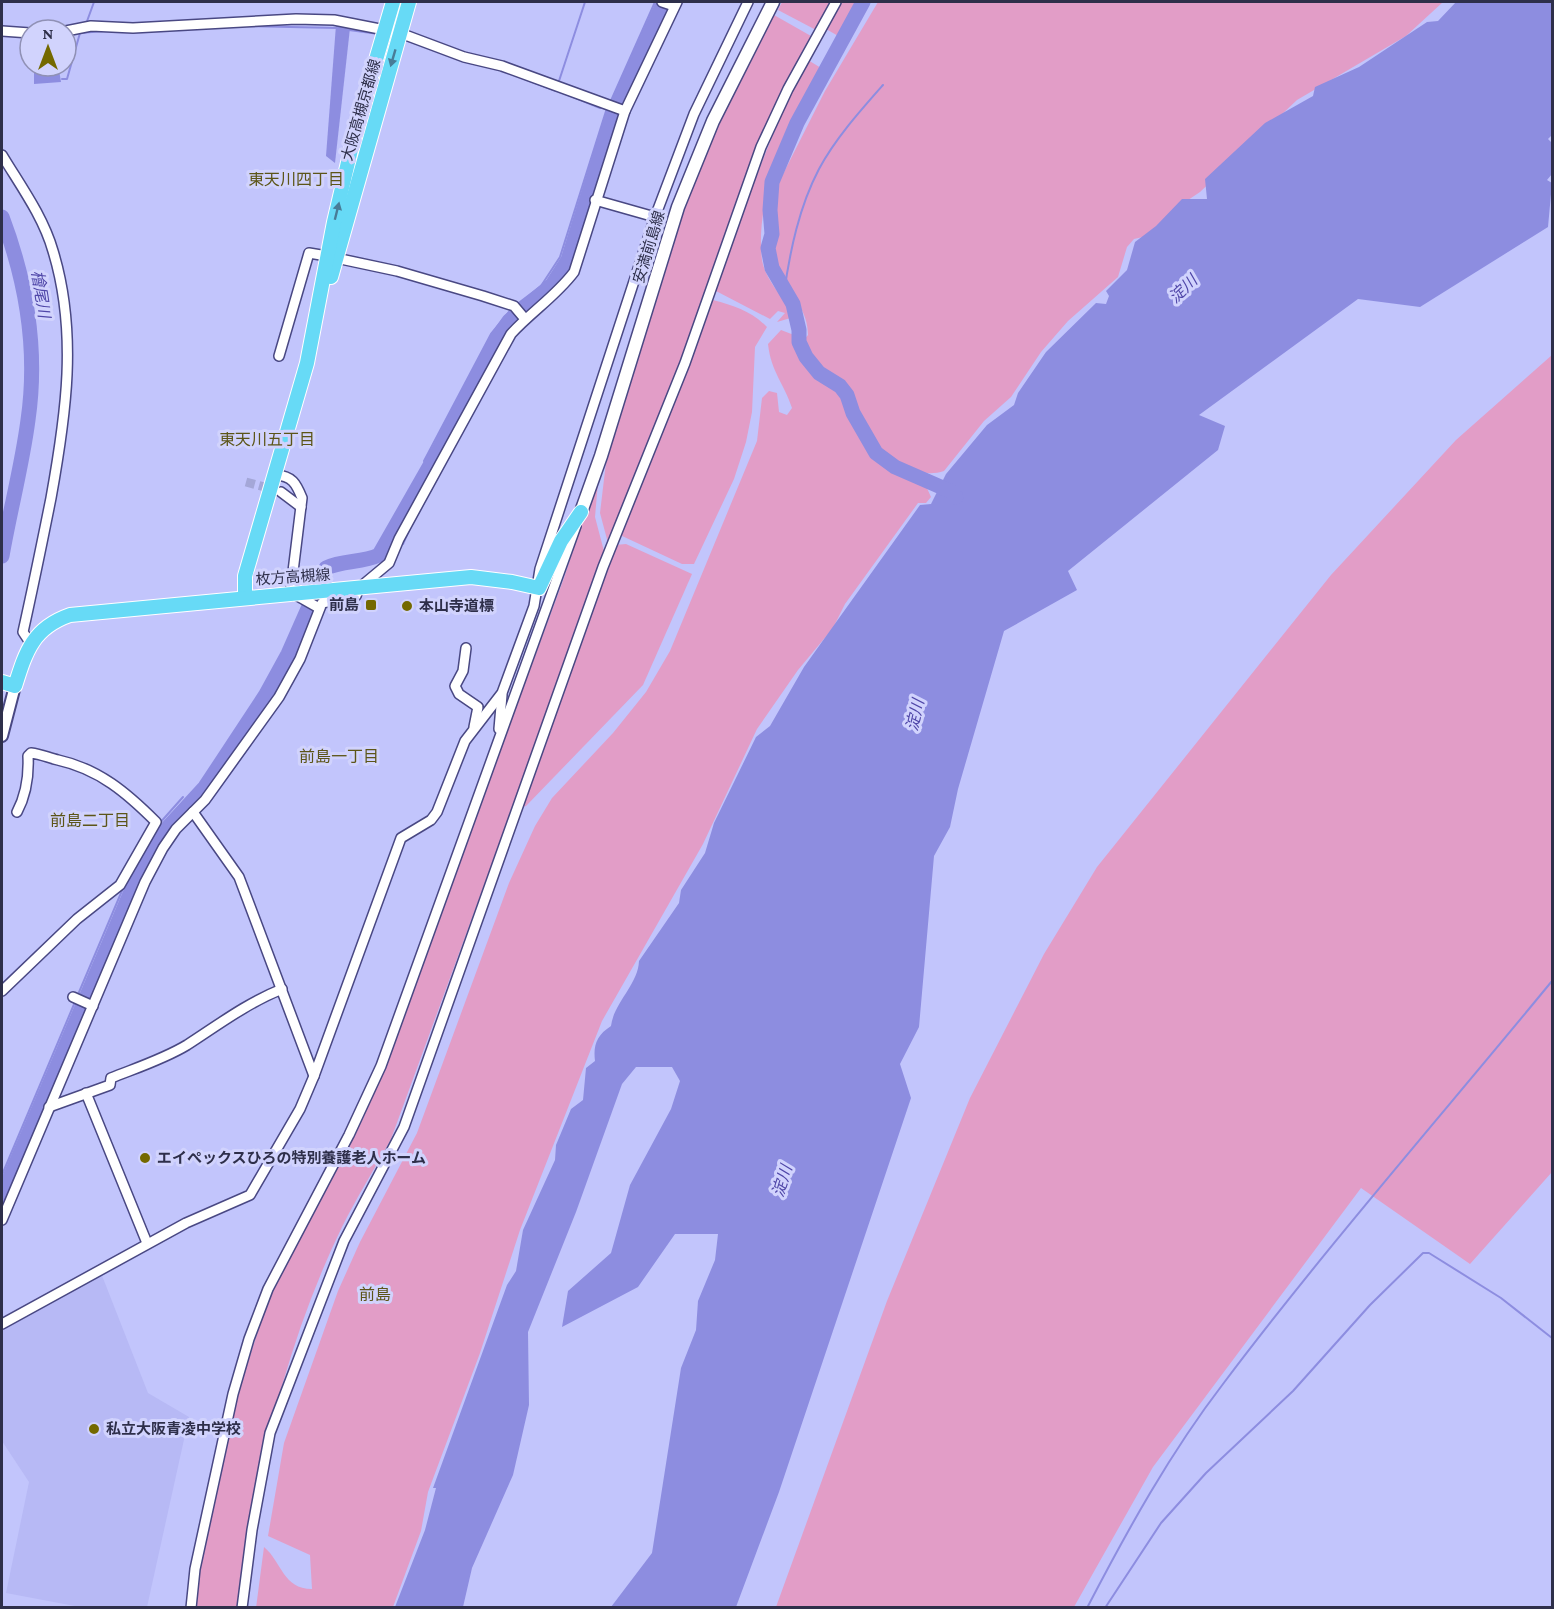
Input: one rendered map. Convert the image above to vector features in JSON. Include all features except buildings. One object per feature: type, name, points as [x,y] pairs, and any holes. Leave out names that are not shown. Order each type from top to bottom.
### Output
[{"type":"main road","name":"大阪高槻京都線","points":[[332,257],[357,124],[393,2]]},
{"type":"main road","name":"大阪高槻京都線","points":[[245,597],[245,576],[276,475],[332,257],[409,2]]},
{"type":"main road","name":"安満前島線","points":[[581,512],[601,456],[678,207],[713,121],[773,2]]},
{"type":"main road","points":[[539,588],[561,541],[581,512]]},
{"type":"main road","name":"枚方高槻線","points":[[15,686],[31,644],[50,622],[70,615],[471,577],[539,588]]},
{"type":"main road","points":[[2,682],[15,686]]},
{"type":"street","points":[[500,735],[498,717],[502,693],[539,588],[540,569],[655,217],[694,114],[748,2]]},
{"type":"street","points":[[242,1608],[252,1530],[270,1433],[344,1242],[404,1127],[599,579],[685,363],[761,147],[788,89],[836,2]]},
{"type":"street","points":[[2,1220],[5,1203],[163,848],[212,790],[279,697],[300,659],[319,608],[328,601],[353,598],[359,588],[389,563],[498,355],[525,319],[559,292],[574,272],[625,111],[670,4]]},
{"type":"street","points":[[78,29],[92,26],[133,28],[296,18],[334,20],[400,33],[625,111]]},
{"type":"street","points":[[2,31],[18,32]]},
{"type":"street","points":[[2,155],[33,206],[53,249],[67,319],[67,388],[60,448],[23,632],[31,644]]},
{"type":"street","points":[[596,200],[655,217]]},
{"type":"street","points":[[279,356],[309,253],[397,271],[514,306],[525,319]]},
{"type":"street","points":[[276,475],[287,476],[296,484],[302,498],[293,595],[319,608]]},
{"type":"street","points":[[281,492],[301,507]]},
{"type":"street","points":[[190,1608],[195,1569],[233,1394],[249,1339],[268,1289],[349,1135],[381,1066],[581,512]]},
{"type":"street","points":[[466,648],[463,671],[455,686],[459,694],[478,707],[473,730]]},
{"type":"street","points":[[2,736],[15,686]]},
{"type":"street","points":[[2,1324],[147,1243],[250,1195],[300,1108],[314,1076],[401,838],[431,820],[437,812],[459,752],[502,693]]},
{"type":"street","points":[[2,991],[77,919],[120,885],[156,822],[124,790],[95,772],[31,753],[28,756],[29,771],[22,802],[17,812]]},
{"type":"street","points":[[193,812],[239,877],[314,1076]]},
{"type":"street","points":[[146,838],[163,848]]},
{"type":"street","points":[[49,1107],[110,1085],[111,1078],[186,1045],[212,1026],[227,1021],[245,1006],[282,989]]},
{"type":"street","points":[[73,997],[93,1006]]},
{"type":"street","points":[[86,1093],[147,1243]]},
{"type":"shaded area","points":[[782,2],[833,2],[816,30],[778,10]]},
{"type":"shaded area","points":[[842,2],[860,2],[840,37],[826,29]]},
{"type":"shaded area","points":[[878,2],[1443,2],[1406,36],[1297,100],[1200,192],[1185,202],[1156,234],[1134,239],[1127,247],[1118,277],[1068,321],[1041,352],[1011,397],[984,421],[944,471],[931,473],[919,472],[906,467],[884,452],[866,430],[846,385],[840,379],[819,369],[814,363],[803,341],[808,335],[806,319],[779,277],[770,254],[777,233],[776,188],[825,91]]},
{"type":"shaded area","points":[[774,15],[811,36],[762,136],[679,369],[608,543],[600,513],[608,446],[681,213],[710,139]]},
{"type":"shaded area","points":[[808,60],[821,68],[787,136],[764,209],[761,235],[762,260],[766,274],[794,310],[794,317],[777,322],[785,313],[778,311],[770,319],[716,291],[769,145]]},
{"type":"shaded area","points":[[713,300],[742,310],[767,327],[755,347],[752,412],[746,442],[734,479],[694,564],[682,564],[620,535]]},
{"type":"shaded area","points":[[781,330],[794,335],[802,359],[808,367],[829,382],[843,398],[872,455],[883,465],[907,476],[914,483],[926,486],[931,497],[926,503],[918,503],[845,604],[833,628],[798,670],[757,729],[703,844],[602,1021],[520,1230],[480,1353],[428,1492],[421,1531],[393,1607],[256,1608],[264,1547],[289,1580],[302,1588],[312,1589],[310,1555],[268,1536],[284,1443],[338,1291],[360,1242],[417,1133],[509,883],[535,826],[552,798],[613,733],[646,692],[670,651],[757,441],[762,398],[769,391],[777,393],[779,412],[787,415],[792,408],[772,362],[768,344]]},
{"type":"shaded area","points":[[1552,355],[1552,1172],[1470,1264],[1361,1188],[1153,1467],[1074,1607],[776,1607],[887,1301],[970,1098],[1044,954],[1097,867],[1331,575],[1456,440]]},
{"type":"shaded area","points":[[599,471],[595,517],[605,555],[391,1139],[342,1227],[304,1318],[274,1413],[253,1510],[237,1607],[195,1608],[199,1571],[236,1399],[270,1294],[363,1119],[564,578]]},
{"type":"shaded area","points":[[626,544],[692,574],[643,685],[526,806],[522,807],[615,545]]},
{"type":"shaded area","name":"私立大阪青凌中学校","points":[[101,1273],[148,1393],[189,1417],[147,1607],[80,1607],[6,1593],[29,1482],[2,1441],[2,1330]]},
{"type":"water","name":"淀川","points":[[1456,2],[1552,2],[1552,135],[1548,139],[1552,143],[1552,174],[1547,180],[1552,183],[1548,227],[1420,307],[1358,299],[1199,415],[1225,426],[1218,450],[1068,571],[1077,590],[1004,631],[958,789],[950,827],[934,856],[919,1027],[900,1064],[911,1098],[779,1492],[736,1607],[611,1607],[652,1553],[681,1368],[696,1330],[698,1301],[715,1260],[718,1234],[675,1234],[638,1287],[562,1327],[568,1291],[611,1253],[630,1185],[671,1109],[680,1081],[672,1067],[636,1067],[622,1084],[576,1212],[528,1332],[529,1405],[513,1475],[472,1568],[463,1607],[395,1607],[425,1530],[436,1488],[433,1488],[507,1285],[516,1271],[523,1230],[555,1160],[556,1145],[571,1109],[583,1100],[586,1068],[595,1061],[597,1041],[602,1033],[611,1026],[616,1009],[635,978],[639,961],[679,903],[681,890],[705,853],[714,823],[756,737],[770,726],[804,667],[920,505],[931,504],[946,474],[987,425],[1014,405],[1018,393],[1046,352],[1096,303],[1106,304],[1109,296],[1106,291],[1127,270],[1135,242],[1156,226],[1182,199],[1207,199],[1205,179],[1265,123],[1313,96],[1315,87],[1359,67],[1427,22],[1438,21]]},
{"type":"water","points":[[336,25],[350,28],[335,163],[326,156]]},
{"type":"water","points":[[34,78],[60,78],[61,82],[34,84]]},
{"type":"waterway","points":[[86,24],[94,2]]},
{"type":"waterway","points":[[558,84],[585,2]]},
{"type":"waterway","points":[[610,103],[655,2]]},
{"type":"waterway","points":[[2,1196],[144,861],[158,838],[205,787],[265,696],[288,654],[326,568],[379,555],[440,448],[497,338],[509,321],[552,285],[568,260],[613,114],[664,2]]},
{"type":"waterway","points":[[863,2],[797,123],[772,182],[770,210],[772,234],[768,248],[772,268],[793,304],[799,330],[799,342],[806,357],[819,373],[840,386],[847,395],[853,413],[876,453],[895,467],[950,491],[956,497]]},
{"type":"waterway","points":[[244,26],[338,28]]},
{"type":"waterway","points":[[349,30],[379,34]]},
{"type":"waterway","points":[[62,79],[67,79],[80,33],[104,31]]},
{"type":"waterway","points":[[405,40],[417,44]]},
{"type":"waterway","points":[[470,63],[488,67]]},
{"type":"waterway","points":[[522,78],[556,91]]},
{"type":"waterway","points":[[784,293],[796,230],[806,198],[819,169],[840,136],[883,85]]},
{"type":"waterway","points":[[556,90],[600,108]]},
{"type":"waterway","points":[[516,305],[541,286],[560,257],[607,108]]},
{"type":"waterway","name":"檜尾川","points":[[2,217],[24,292],[32,368],[25,437],[2,556]]},
{"type":"waterway","points":[[424,461],[491,334],[512,308]]},
{"type":"waterway","points":[[427,497],[437,479]]},
{"type":"waterway","points":[[403,544],[410,528]]},
{"type":"waterway","points":[[211,800],[263,727]]},
{"type":"waterway","points":[[159,824],[183,797]]},
{"type":"waterway","points":[[77,997],[124,886]]},
{"type":"waterway","points":[[1087,1608],[1150,1493],[1185,1437],[1223,1384],[1344,1231],[1552,981]]},
{"type":"waterway","points":[[2,1175],[75,1002]]},
{"type":"waterway","points":[[1105,1608],[1161,1523],[1206,1473],[1293,1391],[1370,1305],[1423,1253],[1429,1253],[1501,1298],[1552,1338]]},
{"type":"tunnel","points":[[246,482],[276,490]]},
{"type":"place","name":"前島","points":[[371,605]]},
{"type":"place","name":"本山寺道標","points":[[407,606]]},
{"type":"place","name":"エイぺックスひろの特別養護老人ホーム","points":[[145,1158]]},
{"type":"place","name":"私立大阪青凌中学校","points":[[94,1429]]},
{"type":"district","name":"東天川四丁目","points":[[296,179]]},
{"type":"district","name":"東天川五丁目","points":[[267,439]]},
{"type":"district","name":"前島一丁目","points":[[339,756]]},
{"type":"district","name":"前島二丁目","points":[[90,820]]},
{"type":"district","name":"前島","points":[[375,1294]]}]
